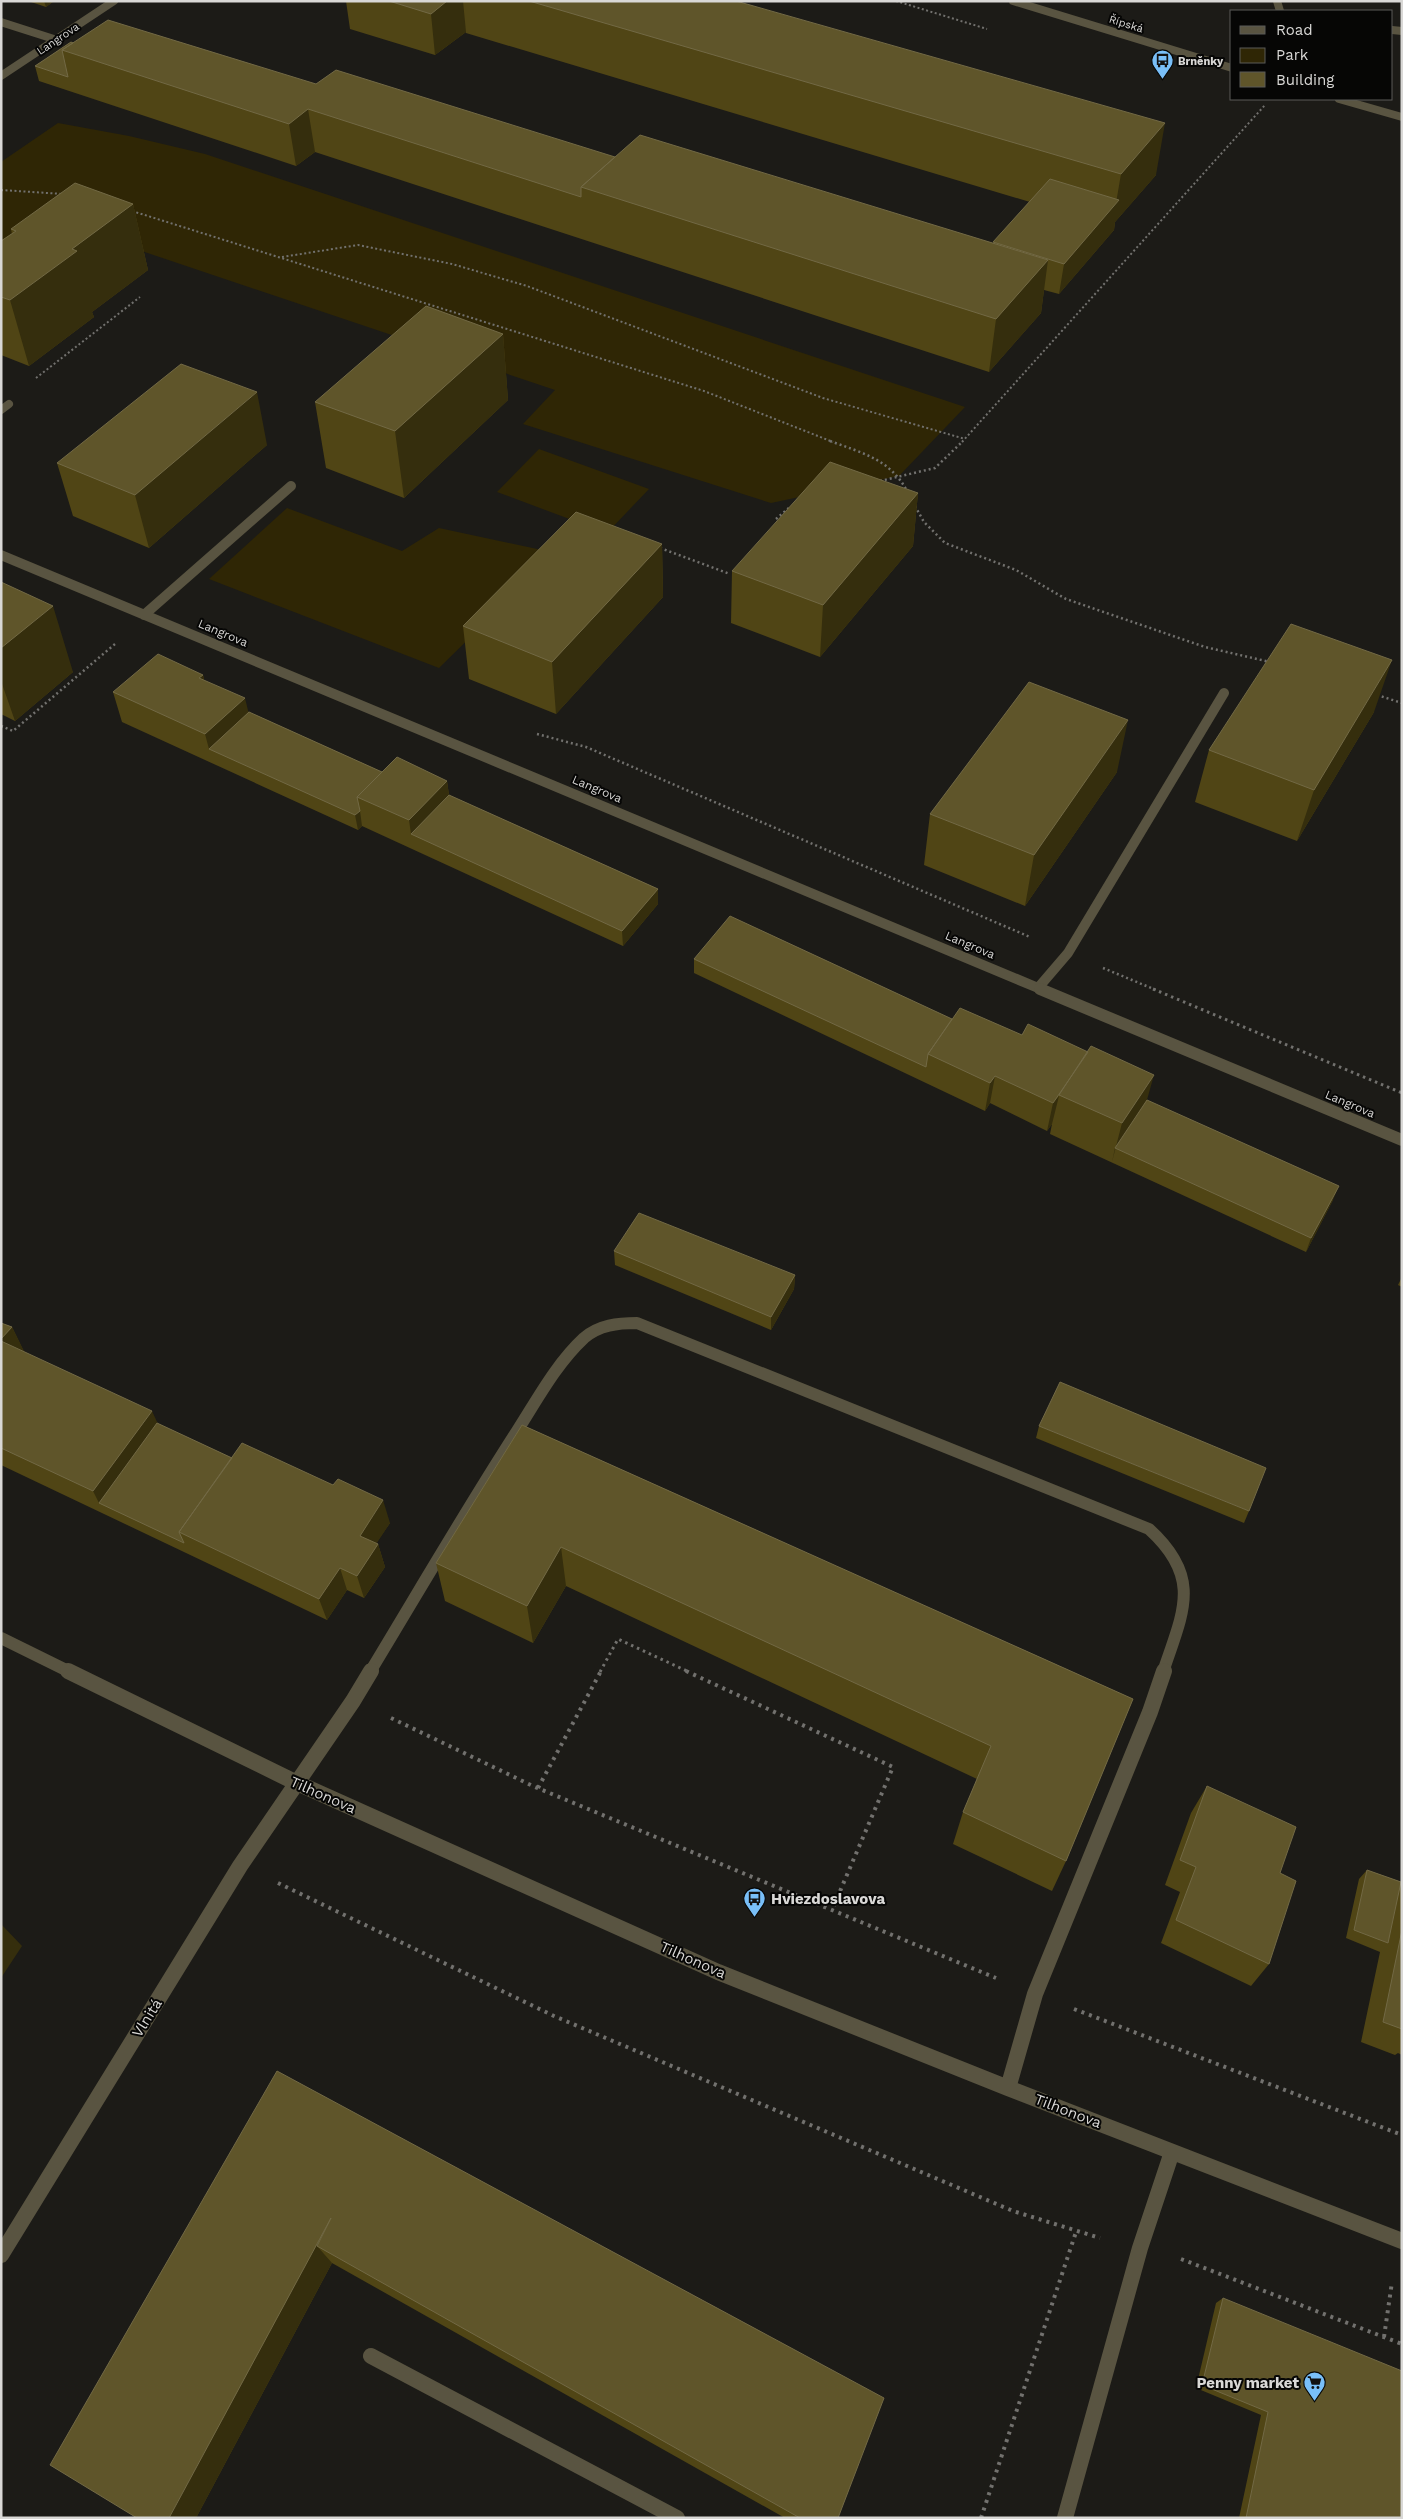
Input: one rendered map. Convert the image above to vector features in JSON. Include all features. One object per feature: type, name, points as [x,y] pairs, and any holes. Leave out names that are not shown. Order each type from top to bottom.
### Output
[{"type":"street","name":"Langrova","points":[[1,76],[114,1]]},
{"type":"street","name":"Řípská","points":[[1014,1],[1230,67]]},
{"type":"street","points":[[1,22],[57,40]]},
{"type":"street","points":[[1343,100],[1402,116]]},
{"type":"street","points":[[144,615],[291,486]]},
{"type":"street","name":"Langrova","points":[[1,555],[1402,1140]]},
{"type":"street","points":[[1038,988],[1068,953],[1224,692]]},
{"type":"street","name":"Vlnitá","points":[[1,2255],[240,1866],[353,1701],[491,1471],[556,1371],[584,1338],[600,1328],[618,1323],[637,1323],[1149,1529],[1168,1546],[1179,1567],[1185,1593],[1182,1615],[1171,1652],[1146,1722],[1035,1994],[1008,2088]]},
{"type":"street","name":"Tilhonova","points":[[1,1638],[297,1784],[718,1972],[1008,2088],[1402,2241]]},
{"type":"street","points":[[1065,2518],[1140,2248],[1172,2152]]},
{"type":"street","points":[[371,2356],[677,2518]]},
{"type":"path","points":[[896,1],[988,29]]},
{"type":"path","points":[[872,483],[935,468],[966,439],[1264,105]]},
{"type":"path","points":[[1,190],[68,195]]},
{"type":"path","points":[[124,209],[704,391],[880,460],[899,476],[908,492]]},
{"type":"path","points":[[281,257],[358,245],[452,264],[527,286],[824,398],[966,439]]},
{"type":"path","points":[[30,382],[140,297]]},
{"type":"path","points":[[912,499],[924,522],[945,544],[1016,570],[1066,599],[1205,647],[1270,662]]},
{"type":"path","points":[[776,519],[791,506]]},
{"type":"path","points":[[656,547],[730,574]]},
{"type":"path","points":[[1,726],[13,731],[116,644]]},
{"type":"path","points":[[1374,694],[1402,703]]},
{"type":"path","points":[[534,733],[586,747],[1402,1093]]},
{"type":"path","points":[[538,1788],[618,1639],[893,1767],[832,1910]]},
{"type":"path","points":[[390,1717],[538,1788],[1035,1994],[1402,2135]]},
{"type":"path","points":[[240,1866],[554,2016],[1013,2211],[1076,2232],[981,2518]]},
{"type":"path","points":[[1198,2264],[1402,2344]]},
{"type":"green space","points":[[58,123],[129,136],[205,154],[965,407],[899,476],[771,503],[523,424],[555,390],[103,238],[1,284],[1,162]]},
{"type":"green space","points":[[539,449],[649,489],[607,533],[497,492]]},
{"type":"green space","points":[[287,508],[402,551],[439,528],[556,553],[439,668],[209,579]]},
{"type":"building","points":[[389,1],[447,1],[431,14]]},
{"type":"building","points":[[529,1],[736,1],[1165,123],[1121,174]]},
{"type":"building","points":[[108,20],[316,84],[336,70],[615,157],[581,187],[581,197],[308,109],[289,124],[62,50]]},
{"type":"building","points":[[71,42],[73,43],[62,50],[68,77],[35,66]]},
{"type":"building","points":[[640,135],[1048,260],[996,319],[581,187]]},
{"type":"building","points":[[1050,179],[1119,200],[1064,264],[993,242]]},
{"type":"building","points":[[75,183],[133,204],[72,249],[77,251],[10,300],[1,297],[1,241],[16,231],[11,229]]},
{"type":"building","points":[[426,306],[503,334],[395,431],[315,402]]},
{"type":"building","points":[[181,364],[257,392],[135,495],[57,463]]},
{"type":"building","points":[[830,462],[918,493],[823,605],[732,571]]},
{"type":"building","points":[[576,512],[662,544],[552,662],[463,626]]},
{"type":"building","points":[[1,582],[53,606],[1,648]]},
{"type":"building","points":[[1291,624],[1392,660],[1314,790],[1209,750]]},
{"type":"building","points":[[158,654],[203,675],[199,678],[245,698],[205,734],[113,692]]},
{"type":"building","points":[[1029,682],[1128,720],[1034,855],[930,814]]},
{"type":"building","points":[[249,712],[382,772],[357,797],[360,811],[355,815],[209,749]]},
{"type":"building","points":[[397,757],[447,781],[409,820],[357,797]]},
{"type":"building","points":[[449,795],[658,889],[622,931],[411,834]]},
{"type":"building","points":[[730,916],[952,1019],[928,1054],[926,1067],[694,959]]},
{"type":"building","points":[[960,1008],[1022,1035],[1028,1024],[1088,1052],[1053,1103],[995,1076],[990,1083],[928,1054]]},
{"type":"building","points":[[1091,1046],[1154,1075],[1122,1123],[1059,1095]]},
{"type":"building","points":[[1147,1100],[1339,1186],[1311,1238],[1115,1148]]},
{"type":"building","points":[[639,1213],[795,1275],[771,1317],[614,1251]]},
{"type":"building","points":[[1,1323],[12,1327],[1,1339]]},
{"type":"building","points":[[1,1341],[152,1411],[93,1491],[1,1448]]},
{"type":"building","points":[[1060,1382],[1266,1468],[1249,1511],[1039,1426]]},
{"type":"building","points":[[157,1423],[232,1458],[179,1532],[184,1543],[99,1503]]},
{"type":"building","points":[[522,1425],[1133,1699],[1066,1861],[963,1812],[991,1746],[561,1547],[527,1606],[436,1563]]},
{"type":"building","points":[[242,1443],[333,1485],[338,1479],[383,1500],[360,1536],[378,1544],[357,1576],[340,1568],[319,1599],[179,1532]]},
{"type":"building","points":[[1207,1786],[1296,1827],[1280,1873],[1296,1881],[1269,1964],[1176,1920],[1196,1867],[1180,1860]]},
{"type":"building","points":[[1367,1870],[1401,1882],[1388,1943],[1354,1930]]},
{"type":"building","points":[[1402,1930],[1402,2029],[1383,2022]]},
{"type":"building","points":[[277,2071],[884,2398],[838,2518],[800,2518],[317,2246],[331,2218],[169,2518],[137,2518],[50,2465]]},
{"type":"building","name":"Penny market","points":[[1223,2298],[1402,2371],[1402,2518],[1246,2518],[1268,2412],[1202,2385]]},
{"type":"place","name":"Brněnky","points":[[1162,80]]},
{"type":"place","name":"Hviezdoslavova","points":[[755,1918]]},
{"type":"place","name":"Penny market","points":[[1315,2402]]}]
